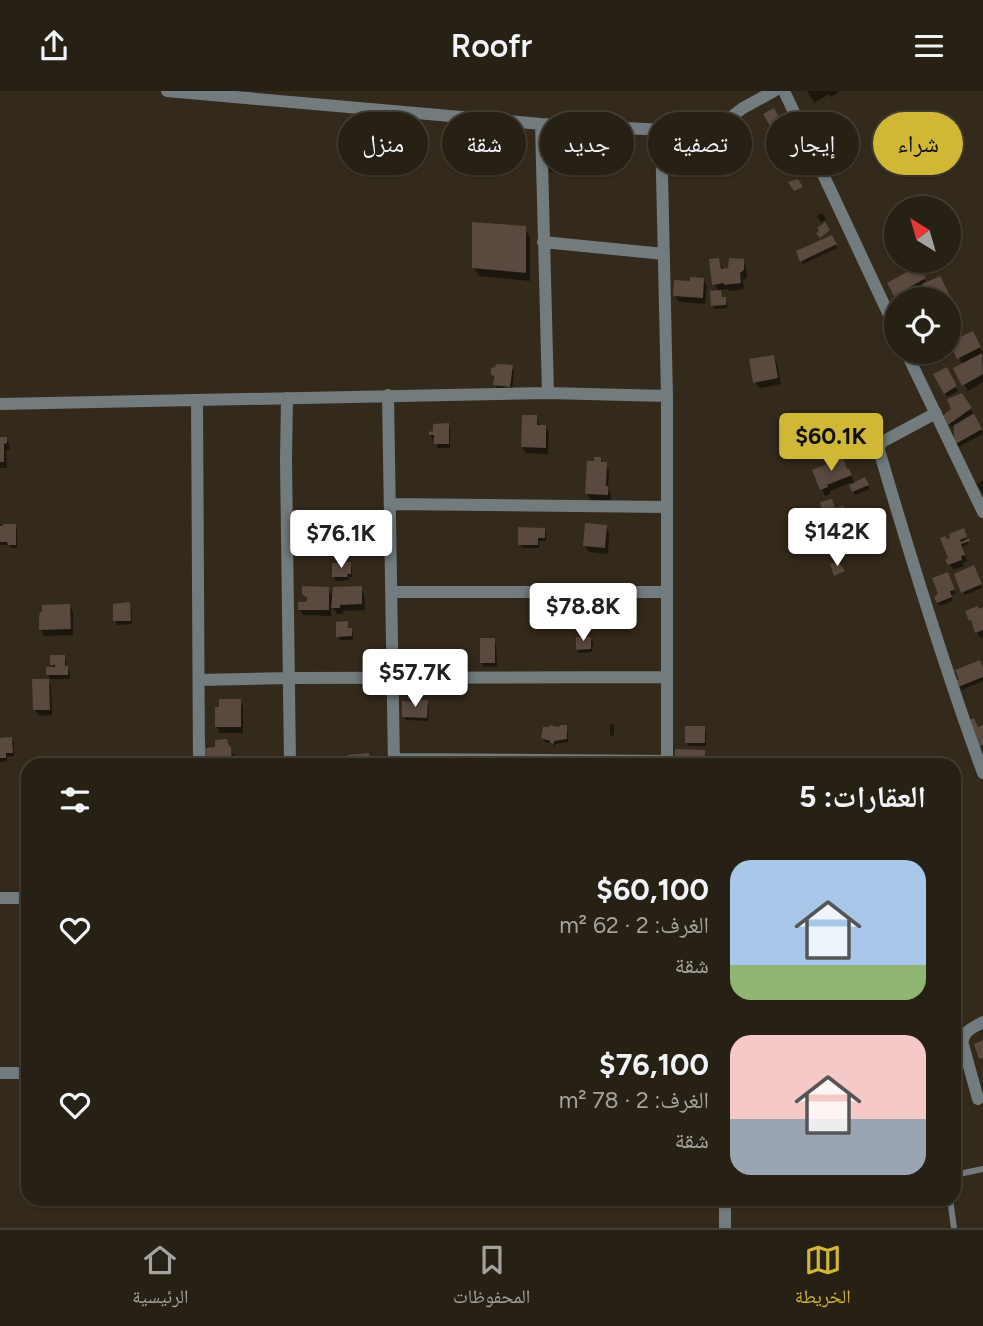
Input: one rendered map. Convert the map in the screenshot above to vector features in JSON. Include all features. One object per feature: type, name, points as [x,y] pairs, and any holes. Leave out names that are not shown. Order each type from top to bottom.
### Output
[{"type":"street","points":[[167,91],[540,124]]},
{"type":"street","points":[[738,112],[774,91]]},
{"type":"street","points":[[784,91],[884,305]]},
{"type":"street","points":[[542,175],[548,393]]},
{"type":"street","points":[[662,175],[667,396],[667,758]]},
{"type":"street","points":[[543,242],[664,254]]},
{"type":"street","points":[[912,364],[983,512]]},
{"type":"street","points":[[0,404],[548,393],[667,396]]},
{"type":"street","points":[[388,395],[394,758]]},
{"type":"street","points":[[287,398],[290,758]]},
{"type":"street","points":[[197,400],[199,758]]},
{"type":"street","points":[[936,413],[880,443],[878,450],[955,697],[983,773]]},
{"type":"street","points":[[391,504],[666,507]]},
{"type":"street","points":[[391,592],[666,591]]},
{"type":"street","points":[[199,680],[667,677]]},
{"type":"street","points":[[0,898],[21,898]]},
{"type":"street","points":[[961,1046],[968,1030],[983,1022]]},
{"type":"street","points":[[962,1041],[978,1099]]},
{"type":"street","points":[[0,1073],[21,1073]]},
{"type":"street","points":[[725,1206],[725,1228]]},
{"type":"lane","points":[[961,1174],[983,1169]]},
{"type":"lane","points":[[951,1206],[954,1228]]},
{"type":"building","points":[[798,179],[803,187],[794,191],[788,182]]},
{"type":"building","points":[[472,222],[526,226],[526,273],[472,268]]},
{"type":"building","points":[[825,222],[830,230],[820,238],[816,233],[819,231],[817,228]]},
{"type":"building","points":[[832,235],[837,244],[800,262],[796,251]]},
{"type":"building","points":[[719,258],[721,269],[728,268],[729,258],[744,259],[744,270],[740,273],[741,283],[712,285],[709,259]]},
{"type":"building","points":[[905,273],[923,273],[926,278],[910,287],[889,287],[887,283]]},
{"type":"building","points":[[940,276],[946,287],[923,287],[922,284]]},
{"type":"building","points":[[690,277],[704,278],[703,298],[673,296],[674,280],[690,281]]},
{"type":"building","points":[[721,290],[722,297],[726,297],[726,305],[711,306],[710,291]]},
{"type":"building","points":[[973,331],[981,347],[961,357],[961,336]]},
{"type":"building","points":[[982,353],[983,374],[962,386],[953,368]]},
{"type":"building","points":[[774,355],[778,378],[753,383],[749,359]]},
{"type":"building","points":[[496,364],[513,365],[510,387],[493,385],[491,368]]},
{"type":"building","points":[[947,367],[957,386],[944,394],[933,374]]},
{"type":"building","points":[[962,393],[972,408],[948,425],[942,416],[951,409],[947,399]]},
{"type":"building","points":[[974,414],[982,429],[954,445],[954,425]]},
{"type":"building","points":[[522,415],[537,415],[537,425],[546,425],[546,448],[521,447]]},
{"type":"building","points":[[449,423],[449,444],[434,444],[434,435],[429,435],[429,432],[433,431],[433,424]]},
{"type":"building","points":[[0,437],[7,437],[7,443],[4,444],[4,462],[0,462]]},
{"type":"building","points":[[594,457],[601,457],[601,462],[607,462],[608,495],[585,494],[587,461],[594,461]]},
{"type":"building","points":[[843,458],[852,475],[820,490],[812,470]]},
{"type":"building","points":[[865,477],[869,485],[852,492],[849,485]]},
{"type":"building","points":[[832,499],[835,508],[844,506],[847,520],[825,525],[820,502]]},
{"type":"building","points":[[585,523],[607,525],[605,548],[583,546]]},
{"type":"building","points":[[839,523],[845,528],[830,537],[835,544],[828,548],[823,531]]},
{"type":"building","points":[[16,524],[16,545],[0,542],[0,526]]},
{"type":"building","points":[[518,527],[545,528],[545,538],[538,538],[538,545],[518,545]]},
{"type":"building","points":[[333,528],[359,529],[362,540],[366,540],[365,548],[354,547],[354,542],[349,542],[349,549],[333,549]]},
{"type":"building","points":[[964,528],[967,537],[960,540],[961,542],[969,538],[970,541],[961,544],[965,555],[961,556],[962,560],[948,565],[940,538],[950,538],[949,534]]},
{"type":"building","points":[[838,561],[845,571],[834,576],[830,564]]},
{"type":"building","points":[[351,562],[351,574],[347,574],[348,577],[332,577],[332,563]]},
{"type":"building","points":[[974,565],[982,584],[961,593],[954,574]]},
{"type":"building","points":[[948,572],[955,590],[950,591],[952,597],[937,603],[934,597],[938,594],[932,578]]},
{"type":"building","points":[[302,586],[329,587],[329,610],[298,610],[298,602],[306,602],[307,598],[302,594]]},
{"type":"building","points":[[362,586],[362,604],[331,608],[333,587]]},
{"type":"building","points":[[130,602],[131,621],[113,621],[113,604]]},
{"type":"building","points":[[70,604],[71,629],[39,630],[42,605]]},
{"type":"building","points":[[978,606],[978,609],[983,607],[983,630],[975,633],[965,611]]},
{"type":"building","points":[[348,621],[352,636],[336,637],[336,622]]},
{"type":"building","points":[[576,637],[591,637],[591,649],[576,650]]},
{"type":"building","points":[[480,638],[495,638],[495,663],[480,663]]},
{"type":"building","points":[[50,655],[65,655],[68,675],[46,675],[46,667],[55,667],[50,665]]},
{"type":"building","points":[[980,660],[983,677],[958,687],[956,681],[959,679],[955,670]]},
{"type":"building","points":[[32,679],[49,679],[50,710],[33,710]]},
{"type":"building","points":[[219,699],[241,699],[241,727],[215,727],[215,707],[219,707]]},
{"type":"building","points":[[428,700],[427,718],[402,717],[402,701]]},
{"type":"building","points":[[974,718],[978,727],[983,725],[983,745],[975,748],[965,722]]},
{"type":"building","points":[[567,725],[567,739],[554,741],[554,744],[541,738],[543,727]]},
{"type":"building","points":[[685,726],[705,726],[705,743],[685,743]]},
{"type":"building","points":[[12,737],[13,753],[6,753],[6,758],[0,758],[0,738]]},
{"type":"building","points":[[227,739],[232,758],[201,758],[200,741],[205,740],[206,748],[215,747],[215,740]]},
{"type":"building","points":[[675,749],[705,750],[705,758],[675,758]]},
{"type":"building","points":[[369,753],[369,758],[347,758],[347,755]]},
{"type":"building","points":[[983,1040],[983,1058],[979,1059],[974,1044]]}]
